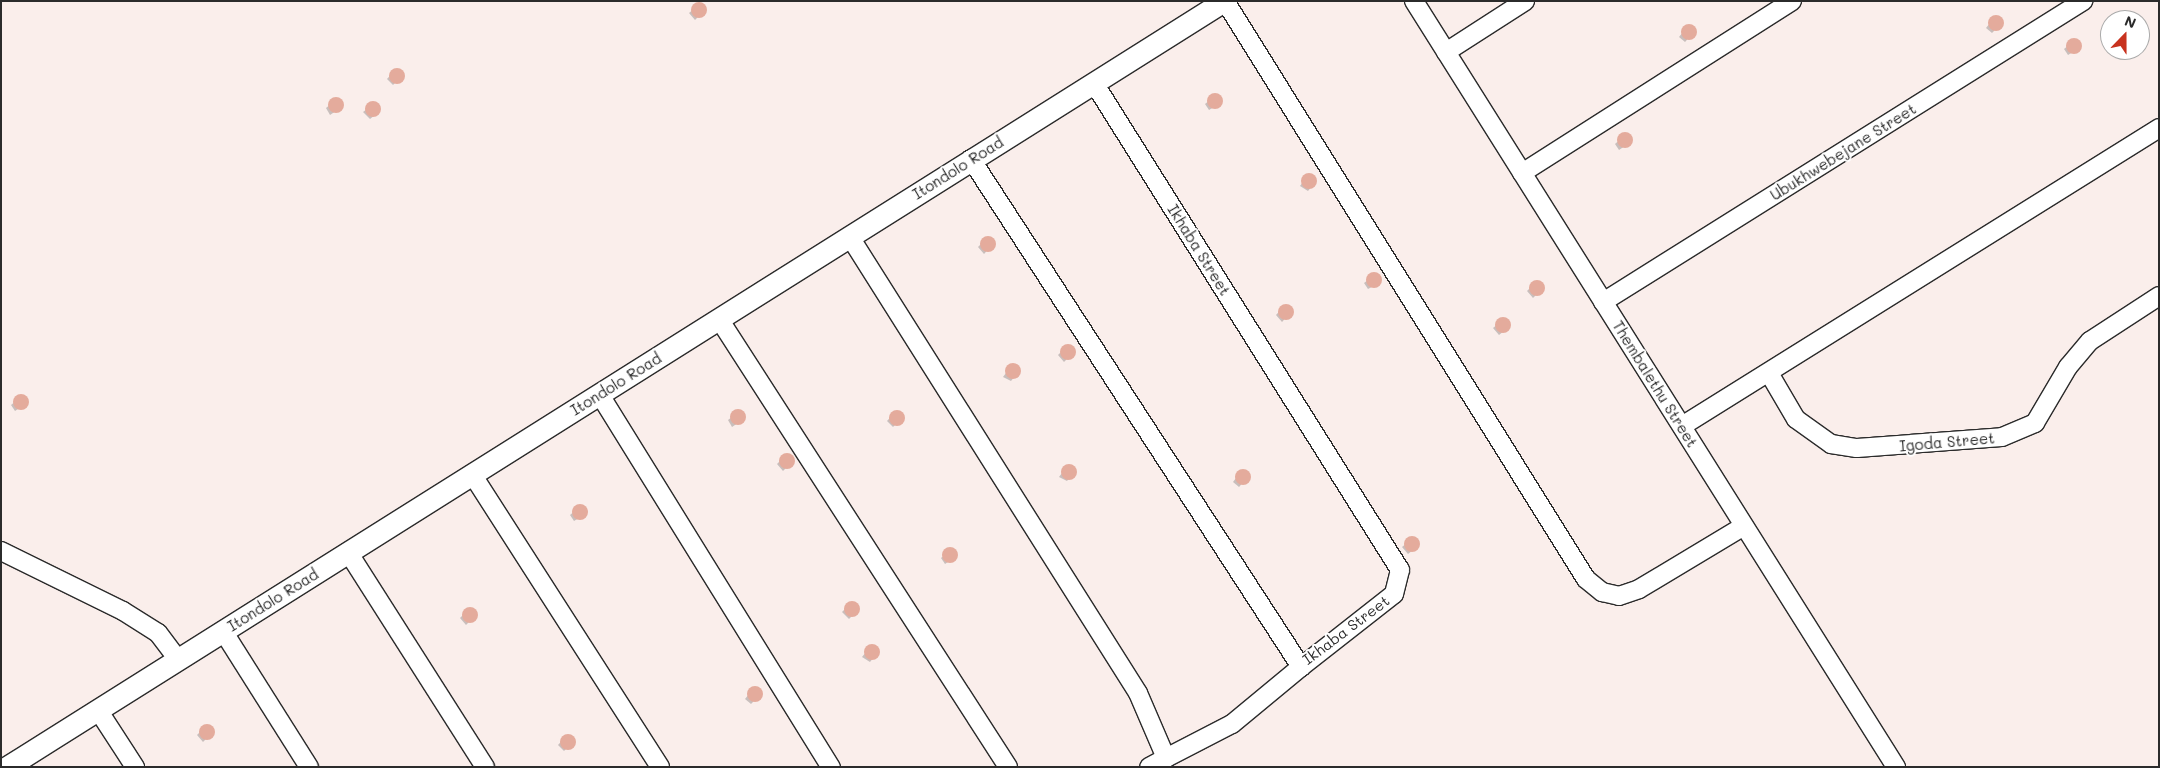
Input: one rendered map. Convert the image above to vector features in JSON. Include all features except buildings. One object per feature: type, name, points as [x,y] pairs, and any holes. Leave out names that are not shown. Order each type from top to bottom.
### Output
[{"type":"street","name":"Itondolo Road","points":[[7,767],[1225,1]]},
{"type":"street","points":[[1225,1],[1586,579],[1602,592],[1619,596],[1640,589],[1744,526]]},
{"type":"street","name":"Thembalethu Street","points":[[1414,1],[1896,767]]},
{"type":"street","points":[[1446,52],[1525,1]]},
{"type":"street","points":[[1522,173],[1792,1]]},
{"type":"street","name":"Ubukhwebejane Street","points":[[1603,302],[2083,1]]},
{"type":"street","name":"Ikhaba Street","points":[[971,159],[1301,667],[1394,594],[1400,570],[1094,84]]},
{"type":"street","points":[[1682,426],[2159,128]]},
{"type":"street","points":[[850,237],[1132,684],[1166,758]]},
{"type":"street","name":"Igoda Street","points":[[1769,373],[1796,419],[1831,444],[1857,448],[2002,437],[2035,423],[2068,367],[2090,341],[2159,296]]},
{"type":"street","points":[[719,319],[1008,767]]},
{"type":"street","points":[[600,395],[831,767]]},
{"type":"street","points":[[472,474],[660,767]]},
{"type":"street","points":[[1,551],[123,611],[158,633],[178,660]]},
{"type":"street","points":[[348,552],[485,767]]},
{"type":"street","points":[[223,631],[309,767]]},
{"type":"street","points":[[1149,767],[1232,724],[1301,667]]},
{"type":"street","points":[[98,710],[135,767]]}]
